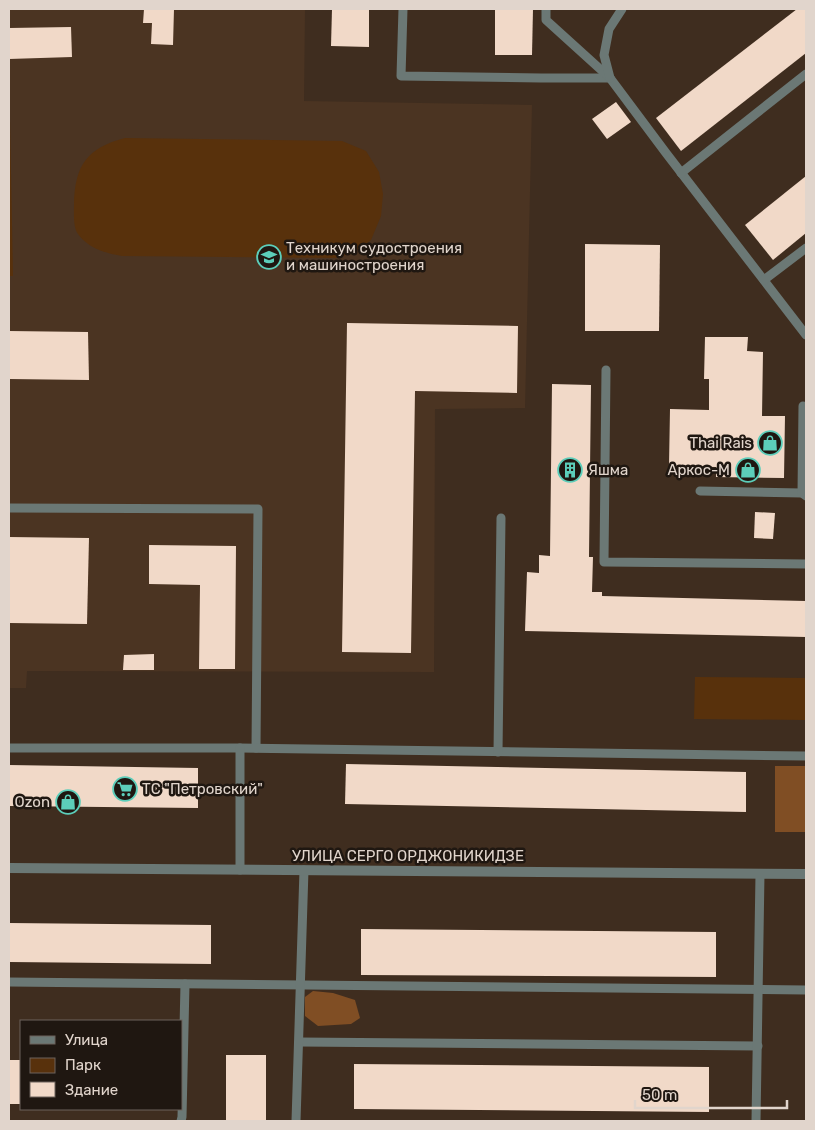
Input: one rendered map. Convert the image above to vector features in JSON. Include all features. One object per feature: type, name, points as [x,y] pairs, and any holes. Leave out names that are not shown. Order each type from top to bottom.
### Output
[{"type":"street","name":"УЛИЦА СЕРГО ОРДЖОНИКИДЗЕ","points":[[9,868],[806,874]]},
{"type":"lane","points":[[403,9],[401,76],[610,78]]},
{"type":"lane","points":[[546,9],[546,20],[610,78],[806,335]]},
{"type":"lane","points":[[610,78],[604,55],[609,29],[622,9]]},
{"type":"lane","points":[[681,173],[806,74]]},
{"type":"lane","points":[[764,280],[806,248]]},
{"type":"lane","points":[[606,370],[604,562],[806,564]]},
{"type":"lane","points":[[700,491],[804,494],[803,406]]},
{"type":"lane","points":[[9,508],[258,508],[256,748]]},
{"type":"lane","points":[[498,752],[501,518]]},
{"type":"lane","points":[[9,748],[256,748],[806,756]]},
{"type":"lane","points":[[240,748],[240,870]]},
{"type":"lane","points":[[296,1121],[304,870]]},
{"type":"lane","points":[[756,1121],[760,874]]},
{"type":"lane","points":[[9,982],[806,990]]},
{"type":"lane","points":[[181,1121],[185,984]]},
{"type":"lane","points":[[299,1042],[758,1046]]},
{"type":"shaded area","name":"Техникум судостроения и машиностроения","points":[[9,9],[305,9],[304,101],[532,105],[525,408],[435,409],[434,672],[27,671],[26,688],[9,688]]},
{"type":"shaded area","points":[[775,766],[806,766],[806,832],[775,832]]},
{"type":"shaded area","points":[[313,991],[333,993],[355,1000],[360,1018],[351,1024],[318,1026],[305,1016],[305,997]]},
{"type":"green space","points":[[10,121],[13,276],[9,276]]},
{"type":"green space","points":[[125,138],[342,141],[366,151],[379,172],[383,194],[381,216],[371,240],[353,253],[336,258],[122,256],[104,252],[87,243],[76,231],[74,204],[77,179],[86,160],[92,153],[112,142]]},
{"type":"green space","points":[[695,677],[806,678],[806,720],[694,719]]},
{"type":"building","points":[[144,9],[174,9],[173,45],[151,44],[152,23],[143,23]]},
{"type":"building","points":[[332,9],[369,9],[369,47],[331,46]]},
{"type":"building","points":[[495,9],[533,9],[532,55],[495,55]]},
{"type":"building","points":[[797,9],[806,9],[806,53],[681,151],[656,118]]},
{"type":"building","points":[[71,27],[72,57],[9,59],[9,28]]},
{"type":"building","points":[[616,102],[631,122],[607,139],[592,119]]},
{"type":"building","points":[[806,176],[806,233],[773,260],[745,225]]},
{"type":"building","points":[[585,244],[660,245],[659,331],[585,331]]},
{"type":"building","points":[[347,323],[518,326],[517,393],[415,391],[411,653],[342,652]]},
{"type":"building","points":[[9,331],[88,332],[89,380],[9,379]]},
{"type":"building","points":[[705,337],[748,337],[747,351],[763,352],[762,416],[785,416],[784,478],[716,477],[716,467],[669,466],[670,409],[709,410],[709,379],[704,379]]},
{"type":"building","points":[[552,384],[591,385],[589,557],[593,557],[592,592],[602,592],[602,596],[806,601],[806,637],[525,631],[527,572],[539,573],[539,555],[550,556]]},
{"type":"building","points":[[755,512],[775,513],[773,539],[754,538]]},
{"type":"building","points":[[9,537],[89,538],[87,624],[9,623]]},
{"type":"building","points":[[149,545],[236,546],[235,669],[199,669],[200,585],[149,584]]},
{"type":"building","points":[[154,654],[154,670],[123,670],[124,655]]},
{"type":"building","points":[[346,764],[746,772],[746,812],[345,804]]},
{"type":"building","points":[[9,765],[198,768],[198,808],[9,806]]},
{"type":"building","points":[[9,923],[211,925],[211,964],[9,962]]},
{"type":"building","points":[[361,929],[716,932],[716,977],[361,975]]},
{"type":"building","points":[[226,1055],[266,1055],[266,1121],[226,1121]]},
{"type":"building","points":[[9,1060],[20,1060],[20,1104],[9,1104]]},
{"type":"building","points":[[354,1064],[709,1067],[709,1112],[354,1109]]},
{"type":"place","name":"Техникум судостроения и машиностроения","points":[[269,257]]},
{"type":"place","name":"Thai Rais","points":[[770,443]]},
{"type":"place","name":"Яшма","points":[[570,470]]},
{"type":"place","name":"Аркос-М","points":[[748,470]]},
{"type":"place","name":"ТС \"Петровский\"","points":[[125,789]]},
{"type":"place","name":"Ozon","points":[[68,802]]}]
